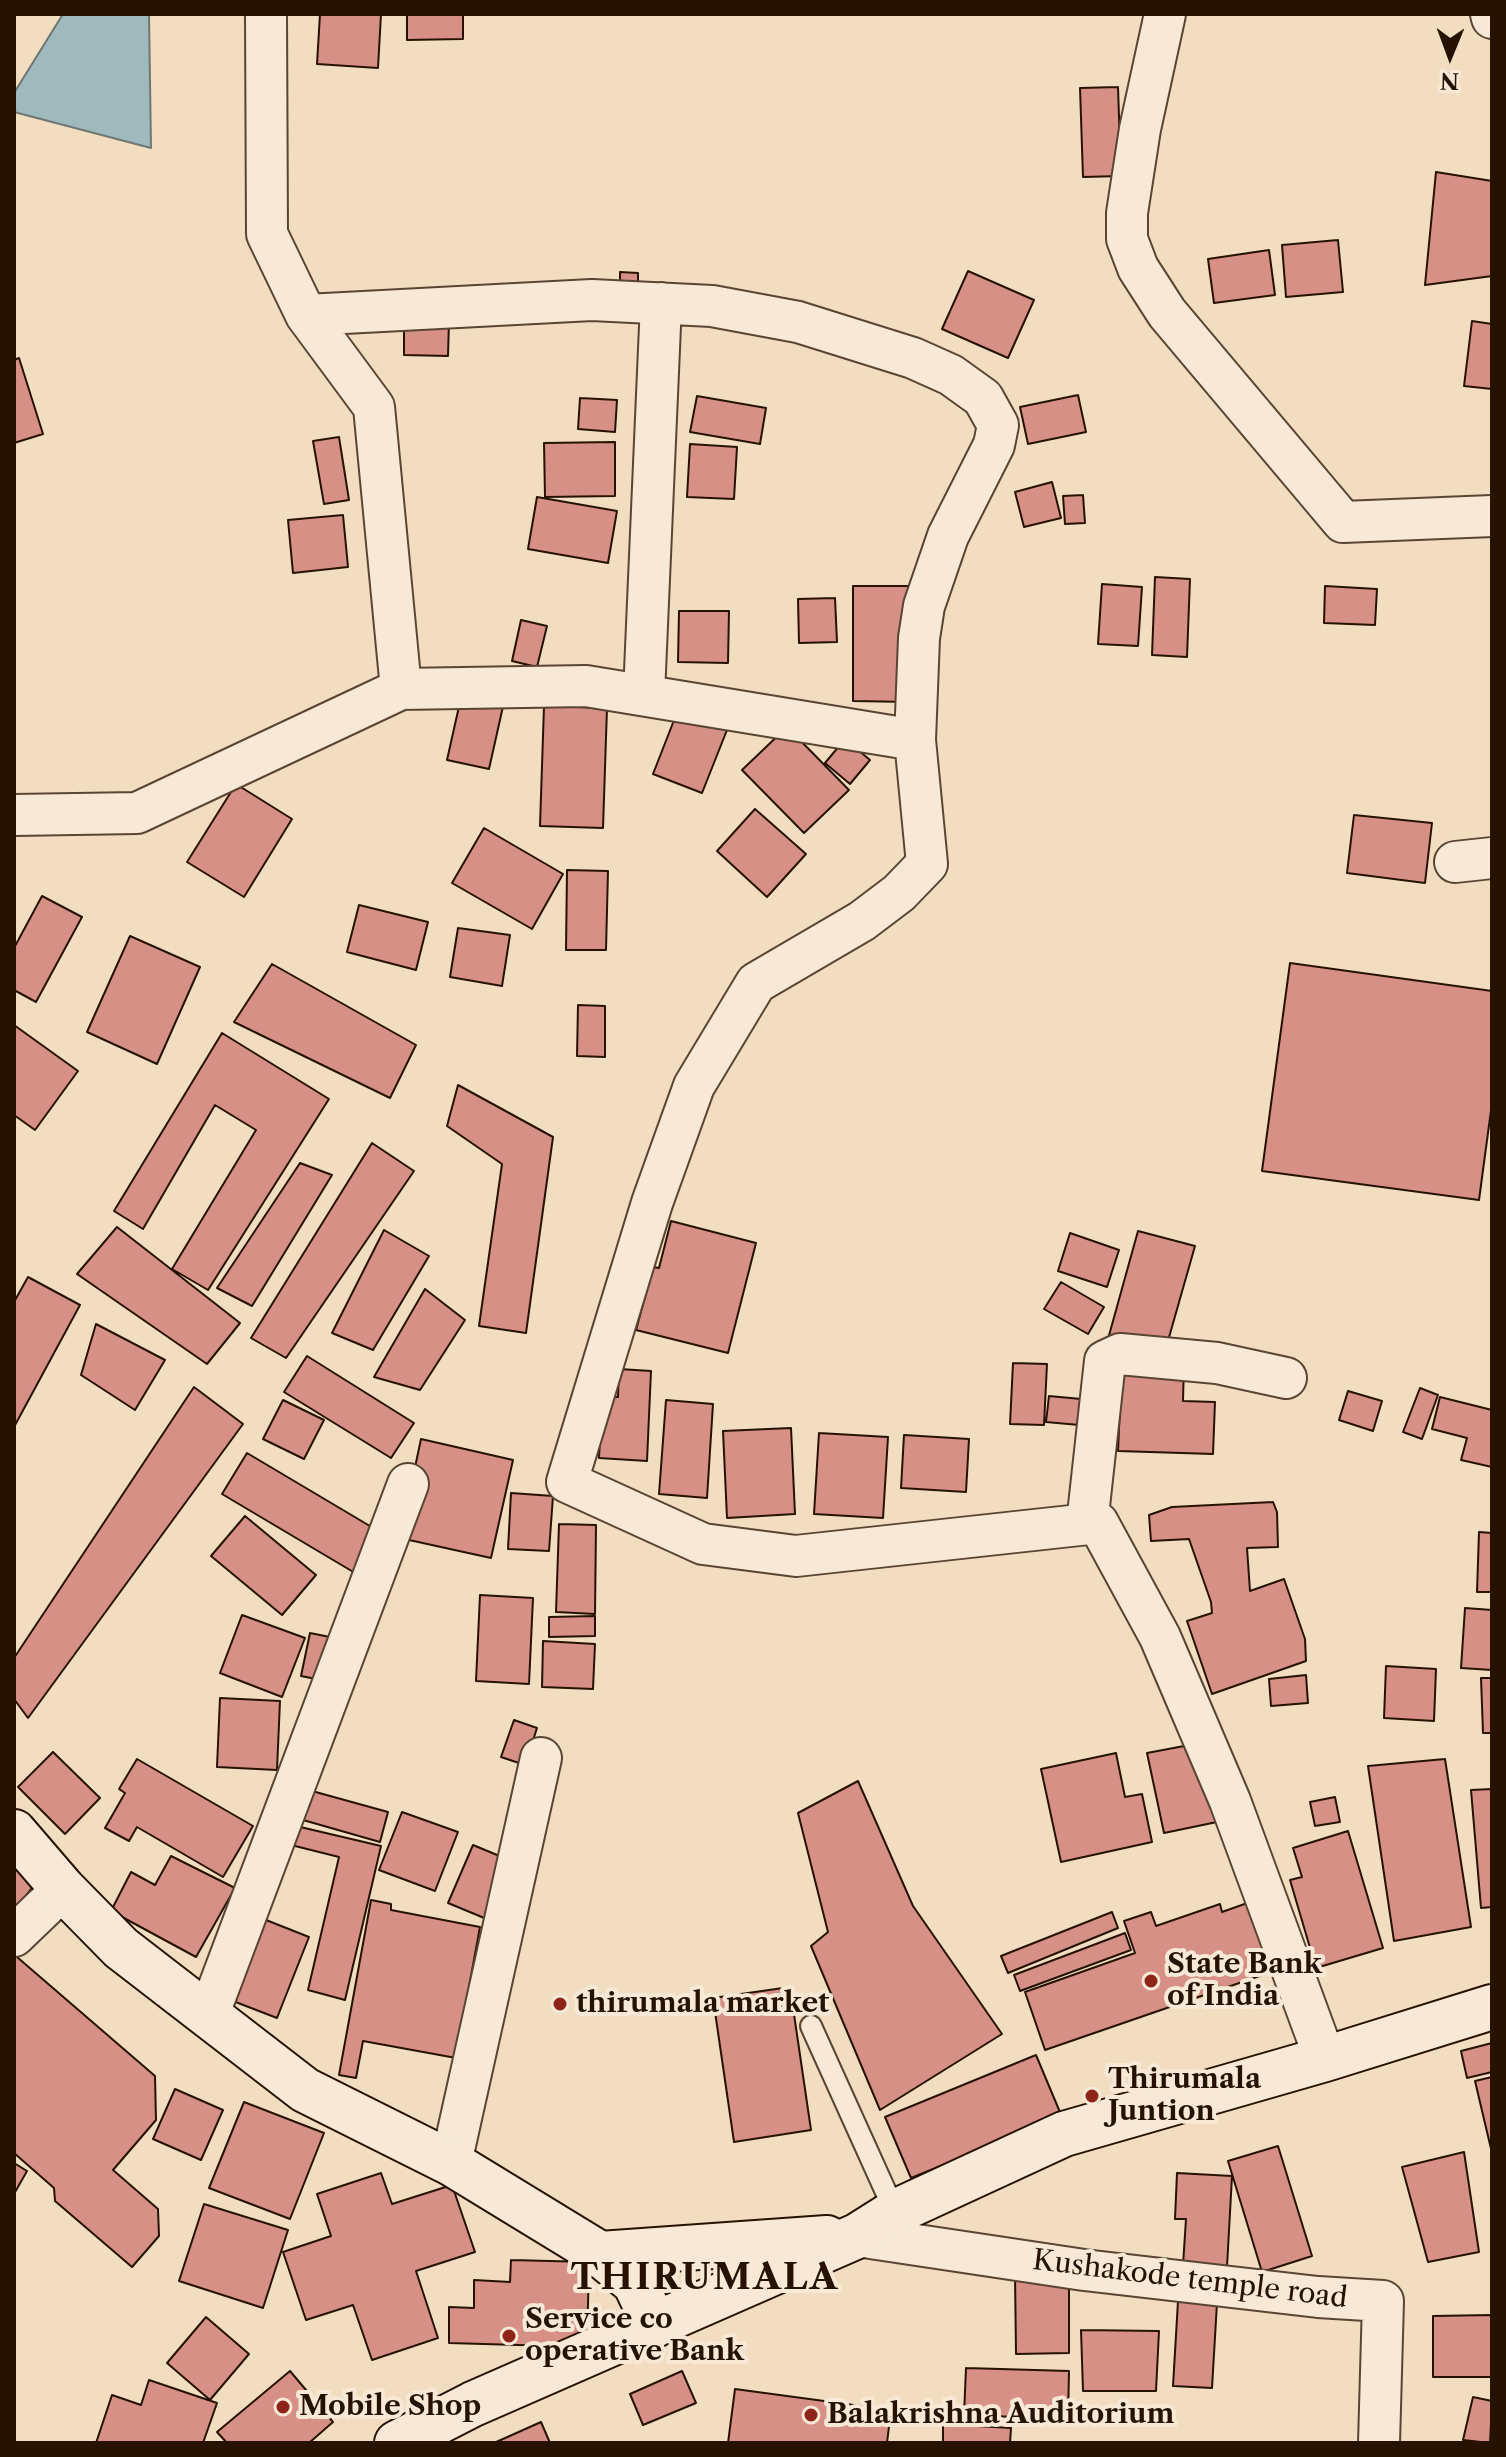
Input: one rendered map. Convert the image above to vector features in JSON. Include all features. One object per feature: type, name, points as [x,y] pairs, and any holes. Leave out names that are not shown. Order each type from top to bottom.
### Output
[{"type":"main road","points":[[14,1832],[63,1889],[121,1948],[208,2016],[305,2090],[451,2163],[600,2254],[635,2283],[655,2325]]},
{"type":"main road","points":[[397,2443],[473,2404],[857,2236],[895,2212],[1064,2134],[1492,2007]]},
{"type":"main road","points":[[600,2254],[857,2236]]},
{"type":"street","points":[[1165,14],[1140,129],[1127,213],[1127,239],[1138,268],[1167,313],[1343,522],[1492,516]]},
{"type":"street","points":[[271,18],[267,234],[306,315],[374,407],[401,689]]},
{"type":"street","points":[[306,315],[592,300],[712,306],[798,322],[913,358],[951,375],[983,398],[998,425],[994,445],[948,536],[924,606],[919,638],[915,740],[927,864],[899,893],[862,921],[756,983],[694,1086],[652,1203],[567,1482],[703,1544],[796,1556],[1098,1523],[1160,1637],[1230,1801],[1325,2059]]},
{"type":"street","points":[[644,694],[661,303]]},
{"type":"street","points":[[14,815],[137,813],[401,689],[586,686],[915,740]]},
{"type":"street","points":[[1087,1524],[1105,1361],[1120,1354],[1217,1363],[1286,1378]]},
{"type":"street","points":[[208,2016],[408,1484]]},
{"type":"street","points":[[451,2163],[541,1758]]},
{"type":"street","points":[[14,1936],[63,1889]]},
{"type":"street","name":"Kushakode temple road","points":[[857,2236],[1084,2270],[1329,2298],[1383,2301],[1379,2443]]},
{"type":"lane","points":[[811,2026],[895,2212]]},
{"type":"water","points":[[63,14],[149,14],[151,148],[14,112],[14,93]]},
{"type":"building","points":[[320,14],[381,14],[378,68],[317,64]]},
{"type":"building","points":[[407,14],[463,14],[463,39],[407,40]]},
{"type":"building","points":[[1118,87],[1121,176],[1083,177],[1080,88]]},
{"type":"building","points":[[1436,172],[1492,181],[1492,276],[1425,285]]},
{"type":"building","points":[[1338,240],[1343,292],[1286,297],[1282,245]]},
{"type":"building","points":[[1269,250],[1275,295],[1214,303],[1208,259]]},
{"type":"building","points":[[968,271],[1034,300],[1008,358],[942,329]]},
{"type":"building","points":[[620,272],[638,273],[638,297],[620,297]]},
{"type":"building","points":[[404,320],[449,321],[448,356],[404,355]]},
{"type":"building","points":[[1472,321],[1492,324],[1492,389],[1464,386]]},
{"type":"building","points":[[19,358],[43,434],[14,443],[14,360]]},
{"type":"building","points":[[1078,395],[1086,432],[1028,444],[1020,407]]},
{"type":"building","points":[[697,396],[766,408],[760,444],[690,432]]},
{"type":"building","points":[[580,398],[617,400],[615,432],[578,429]]},
{"type":"building","points":[[339,437],[349,500],[324,504],[313,441]]},
{"type":"building","points":[[615,442],[615,496],[545,497],[544,443]]},
{"type":"building","points":[[690,444],[737,447],[734,499],[687,497]]},
{"type":"building","points":[[1052,482],[1061,518],[1024,527],[1015,492]]},
{"type":"building","points":[[1083,495],[1085,523],[1065,524],[1063,496]]},
{"type":"building","points":[[537,497],[617,511],[608,563],[528,549]]},
{"type":"building","points":[[343,515],[348,567],[293,573],[288,520]]},
{"type":"building","points":[[1155,577],[1190,579],[1187,657],[1152,655]]},
{"type":"building","points":[[1102,584],[1142,587],[1138,646],[1098,644]]},
{"type":"building","points":[[853,586],[911,586],[911,702],[853,701]]},
{"type":"building","points":[[1325,586],[1377,589],[1375,625],[1324,623]]},
{"type":"building","points":[[835,598],[837,642],[799,643],[798,599]]},
{"type":"building","points":[[679,611],[729,611],[728,663],[678,662]]},
{"type":"building","points":[[521,620],[547,626],[537,667],[512,661]]},
{"type":"building","points":[[462,693],[504,702],[489,769],[447,760]]},
{"type":"building","points":[[544,706],[607,708],[603,828],[540,826]]},
{"type":"building","points":[[678,710],[727,730],[702,793],[653,774]]},
{"type":"building","points":[[787,727],[849,790],[804,833],[742,770]]},
{"type":"building","points":[[845,739],[870,760],[850,784],[825,763]]},
{"type":"building","points":[[236,784],[292,819],[244,897],[187,862]]},
{"type":"building","points":[[755,809],[806,854],[767,897],[717,851]]},
{"type":"building","points":[[1354,815],[1432,823],[1425,883],[1347,873]]},
{"type":"building","points":[[484,828],[563,874],[532,929],[452,883]]},
{"type":"building","points":[[567,870],[608,871],[606,950],[566,950]]},
{"type":"building","points":[[42,896],[82,917],[36,1002],[14,990],[14,948]]},
{"type":"building","points":[[359,905],[428,922],[416,970],[347,952]]},
{"type":"building","points":[[458,928],[510,935],[502,986],[450,977]]},
{"type":"building","points":[[130,936],[200,967],[157,1064],[87,1032]]},
{"type":"building","points":[[1290,963],[1492,991],[1492,1103],[1479,1200],[1262,1171]]},
{"type":"building","points":[[272,964],[416,1045],[390,1098],[234,1022]]},
{"type":"building","points":[[578,1005],[605,1006],[605,1057],[577,1056]]},
{"type":"building","points":[[14,1025],[78,1071],[35,1130],[14,1115]]},
{"type":"building","points":[[222,1033],[329,1099],[208,1290],[172,1269],[256,1130],[215,1105],[143,1229],[114,1211]]},
{"type":"building","points":[[458,1085],[553,1137],[526,1333],[479,1326],[502,1164],[447,1126]]},
{"type":"building","points":[[372,1143],[414,1171],[286,1358],[251,1338]]},
{"type":"building","points":[[300,1163],[332,1175],[252,1306],[217,1288]]},
{"type":"building","points":[[671,1221],[756,1243],[728,1353],[636,1330],[653,1267],[659,1268]]},
{"type":"building","points":[[117,1227],[240,1323],[207,1364],[77,1274]]},
{"type":"building","points":[[384,1230],[429,1256],[373,1350],[332,1333]]},
{"type":"building","points":[[1138,1231],[1195,1246],[1164,1355],[1108,1339]]},
{"type":"building","points":[[1070,1233],[1119,1250],[1107,1287],[1058,1271]]},
{"type":"building","points":[[28,1277],[80,1305],[14,1427],[14,1302]]},
{"type":"building","points":[[1061,1282],[1104,1307],[1088,1334],[1044,1309]]},
{"type":"building","points":[[425,1289],[465,1320],[420,1390],[374,1377]]},
{"type":"building","points":[[96,1324],[165,1360],[135,1410],[81,1375]]},
{"type":"building","points":[[307,1356],[414,1423],[391,1458],[284,1392]]},
{"type":"building","points":[[1122,1360],[1184,1363],[1183,1401],[1215,1402],[1213,1454],[1118,1451]]},
{"type":"building","points":[[1013,1363],[1047,1364],[1044,1425],[1010,1424]]},
{"type":"building","points":[[619,1369],[651,1371],[647,1461],[599,1458],[602,1397],[618,1397]]},
{"type":"building","points":[[194,1387],[243,1424],[28,1718],[14,1699],[14,1658]]},
{"type":"building","points":[[1420,1388],[1438,1395],[1422,1439],[1403,1432]]},
{"type":"building","points":[[1348,1391],[1382,1401],[1373,1431],[1339,1420]]},
{"type":"building","points":[[1049,1396],[1081,1399],[1079,1425],[1046,1422]]},
{"type":"building","points":[[1440,1397],[1492,1410],[1492,1467],[1461,1460],[1467,1438],[1432,1429]]},
{"type":"building","points":[[283,1400],[324,1420],[304,1459],[263,1439]]},
{"type":"building","points":[[666,1400],[713,1404],[707,1498],[659,1494]]},
{"type":"building","points":[[791,1428],[795,1514],[727,1518],[723,1431]]},
{"type":"building","points":[[819,1433],[888,1437],[883,1518],[814,1514]]},
{"type":"building","points":[[904,1435],[969,1439],[966,1492],[901,1488]]},
{"type":"building","points":[[421,1439],[513,1460],[491,1558],[400,1538]]},
{"type":"building","points":[[247,1453],[380,1532],[355,1573],[222,1494]]},
{"type":"building","points":[[511,1493],[553,1496],[549,1551],[508,1549]]},
{"type":"building","points":[[1273,1502],[1277,1512],[1278,1547],[1247,1548],[1250,1591],[1284,1579],[1305,1639],[1306,1661],[1212,1694],[1187,1621],[1212,1613],[1189,1539],[1151,1541],[1149,1515],[1172,1507]]},
{"type":"building","points":[[245,1516],[316,1575],[282,1615],[211,1556]]},
{"type":"building","points":[[559,1524],[596,1525],[595,1614],[556,1612]]},
{"type":"building","points":[[1479,1532],[1492,1533],[1492,1592],[1477,1592]]},
{"type":"building","points":[[480,1595],[533,1598],[529,1684],[476,1681]]},
{"type":"building","points":[[1465,1608],[1492,1610],[1492,1670],[1461,1668]]},
{"type":"building","points":[[242,1615],[305,1638],[282,1697],[220,1673]]},
{"type":"building","points":[[595,1616],[595,1636],[549,1637],[549,1617]]},
{"type":"building","points":[[310,1633],[330,1637],[321,1680],[301,1676]]},
{"type":"building","points":[[543,1641],[595,1644],[593,1689],[542,1687]]},
{"type":"building","points":[[1386,1666],[1436,1669],[1434,1721],[1384,1718]]},
{"type":"building","points":[[1306,1675],[1308,1703],[1271,1706],[1269,1679]]},
{"type":"building","points":[[1481,1678],[1492,1678],[1492,1733],[1483,1733]]},
{"type":"building","points":[[220,1698],[280,1701],[277,1770],[217,1767]]},
{"type":"building","points":[[514,1720],[537,1728],[525,1765],[501,1757]]},
{"type":"building","points":[[1200,1743],[1217,1822],[1164,1833],[1147,1753]]},
{"type":"building","points":[[53,1752],[100,1798],[65,1834],[18,1787]]},
{"type":"building","points":[[1116,1753],[1125,1797],[1142,1794],[1152,1842],[1061,1862],[1041,1769]]},
{"type":"building","points":[[137,1759],[253,1826],[223,1877],[137,1827],[129,1841],[105,1828],[125,1793],[119,1789]]},
{"type":"building","points":[[1445,1759],[1471,1927],[1394,1941],[1368,1766]]},
{"type":"building","points":[[858,1781],[913,1906],[1002,2034],[880,2110],[811,1946],[828,1932],[798,1813]]},
{"type":"building","points":[[1492,1789],[1492,1907],[1481,1908],[1471,1790]]},
{"type":"building","points":[[312,1791],[388,1812],[380,1842],[303,1820]]},
{"type":"building","points":[[1335,1797],[1340,1822],[1315,1826],[1310,1802]]},
{"type":"building","points":[[402,1812],[458,1832],[435,1891],[379,1870]]},
{"type":"building","points":[[296,1826],[381,1846],[345,2000],[308,1990],[339,1857],[291,1845]]},
{"type":"building","points":[[1348,1831],[1383,1948],[1316,1968],[1290,1880],[1302,1877],[1293,1848]]},
{"type":"building","points":[[473,1845],[514,1862],[489,1920],[448,1903]]},
{"type":"building","points":[[171,1856],[235,1888],[196,1957],[111,1911],[131,1872],[155,1885]]},
{"type":"building","points":[[14,1868],[35,1884],[14,1911]]},
{"type":"building","points":[[371,1900],[391,1904],[391,1910],[480,1927],[456,2058],[363,2041],[356,2078],[339,2075]]},
{"type":"building","name":"State Bank of India","points":[[1253,1901],[1277,1970],[1045,2050],[1025,1992],[1135,1953],[1124,1921],[1151,1912],[1156,1926],[1220,1904],[1222,1912]]},
{"type":"building","points":[[1112,1912],[1118,1928],[1008,1973],[1001,1956]]},
{"type":"building","points":[[266,1920],[309,1937],[277,2018],[233,2001]]},
{"type":"building","points":[[1125,1933],[1131,1950],[1020,1991],[1014,1975]]},
{"type":"building","points":[[14,1957],[155,2076],[156,2120],[113,2170],[158,2209],[159,2236],[132,2267],[55,2201],[54,2188],[14,2153]]},
{"type":"building","points":[[790,1987],[811,2130],[734,2142],[713,1998]]},
{"type":"building","points":[[1492,2043],[1492,2072],[1467,2078],[1461,2051]]},
{"type":"building","points":[[1036,2055],[1062,2117],[911,2178],[885,2117]]},
{"type":"building","points":[[1492,2077],[1492,2153],[1475,2081]]},
{"type":"building","points":[[175,2089],[223,2110],[201,2160],[153,2139]]},
{"type":"building","points":[[244,2102],[324,2133],[290,2219],[209,2188]]},
{"type":"building","points":[[1278,2146],[1312,2256],[1262,2272],[1228,2161]]},
{"type":"building","points":[[1464,2152],[1479,2252],[1428,2262],[1402,2167]]},
{"type":"building","points":[[14,2163],[27,2171],[14,2194]]},
{"type":"building","points":[[381,2173],[392,2204],[452,2185],[475,2252],[416,2271],[438,2338],[372,2360],[353,2305],[306,2320],[283,2252],[331,2236],[317,2194]]},
{"type":"building","points":[[1177,2173],[1232,2176],[1227,2267],[1183,2265],[1186,2219],[1175,2219]]},
{"type":"building","points":[[204,2204],[288,2230],[263,2308],[179,2281]]},
{"type":"building","points":[[511,2260],[589,2262],[587,2347],[449,2343],[449,2307],[474,2308],[474,2280],[510,2282]]},
{"type":"building","points":[[1069,2273],[1069,2353],[1016,2354],[1015,2274]]},
{"type":"building","points":[[1178,2301],[1217,2303],[1212,2388],[1173,2386]]},
{"type":"building","points":[[1492,2315],[1492,2377],[1433,2377],[1433,2316]]},
{"type":"building","points":[[206,2317],[249,2354],[210,2400],[167,2363]]},
{"type":"building","points":[[1081,2330],[1159,2331],[1156,2391],[1083,2391]]},
{"type":"building","points":[[966,2368],[1069,2371],[1068,2419],[964,2415]]},
{"type":"building","name":"Mobile Shop","points":[[290,2371],[333,2422],[309,2443],[227,2443],[217,2432]]},
{"type":"building","points":[[682,2371],[696,2403],[643,2425],[630,2394]]},
{"type":"building","points":[[149,2380],[217,2403],[203,2443],[96,2443],[112,2395],[141,2405]]},
{"type":"building","name":"Balakrishna Auditorium","points":[[735,2389],[891,2410],[887,2443],[728,2443]]},
{"type":"building","points":[[1473,2397],[1492,2401],[1490,2443],[1463,2440]]},
{"type":"building","points":[[541,2422],[550,2443],[494,2443]]},
{"type":"building","points":[[943,2424],[1011,2428],[1010,2443],[943,2443]]},
{"type":"place","name":"State Bank of India","points":[[1151,1981]]},
{"type":"place","name":"thirumala market","points":[[560,2004]]},
{"type":"place","name":"Thirumala Juntion","points":[[1092,2096]]},
{"type":"place","name":"Service co operative Bank","points":[[509,2336]]},
{"type":"place","name":"Mobile Shop","points":[[283,2407]]},
{"type":"place","name":"Balakrishna Auditorium","points":[[811,2415]]},
{"type":"district","name":"THIRUMALA","points":[[705,2279]]}]
